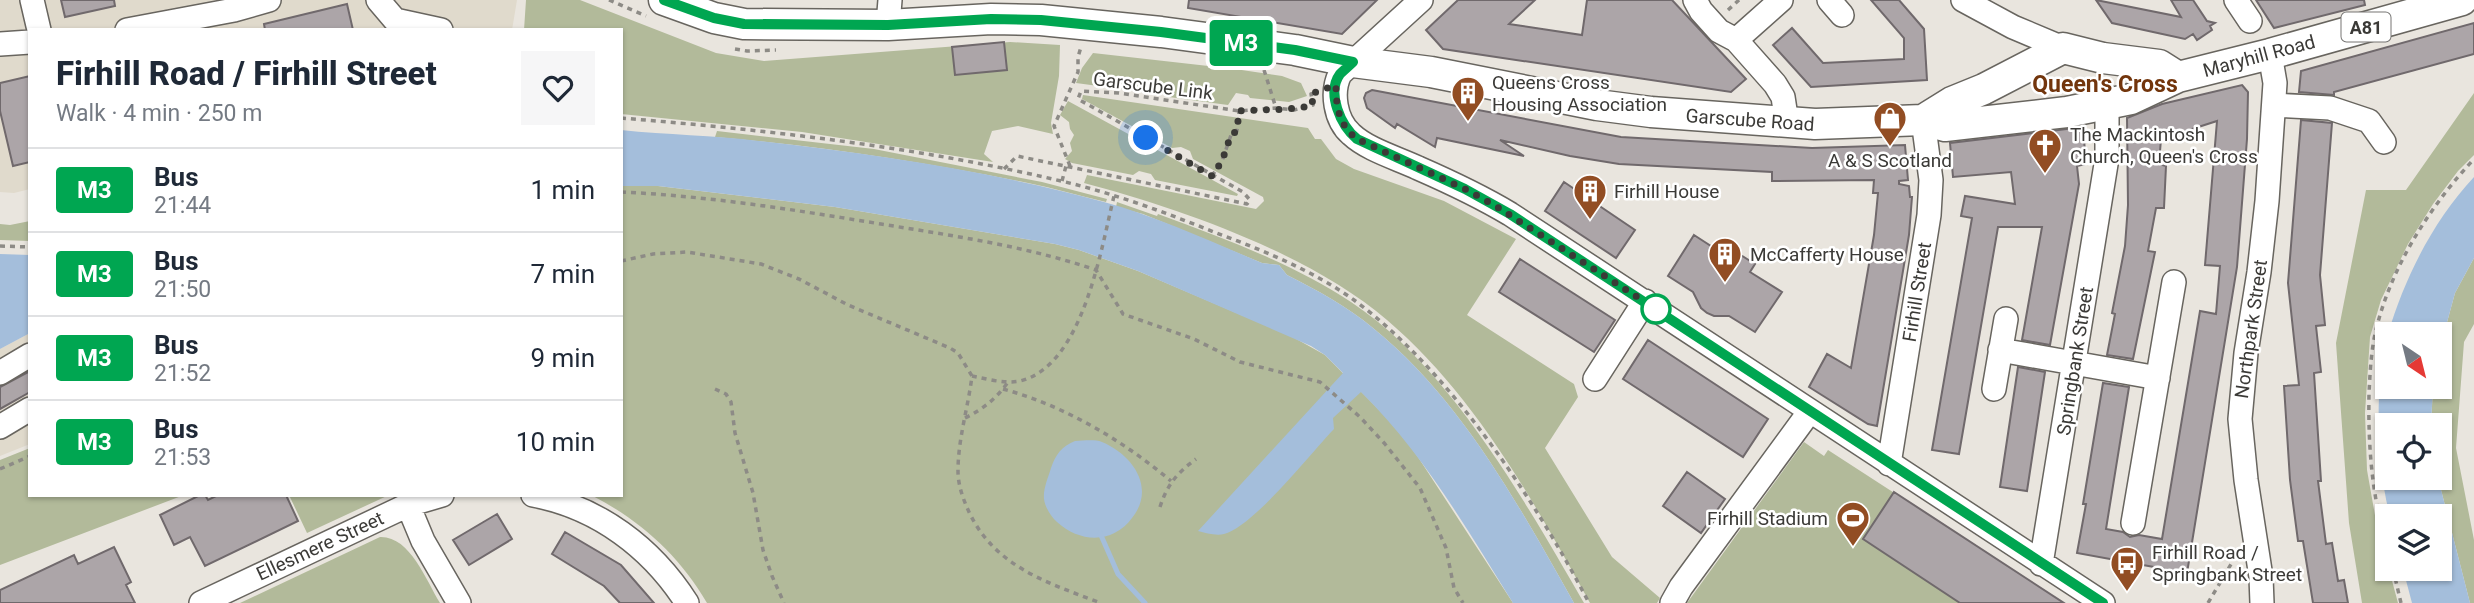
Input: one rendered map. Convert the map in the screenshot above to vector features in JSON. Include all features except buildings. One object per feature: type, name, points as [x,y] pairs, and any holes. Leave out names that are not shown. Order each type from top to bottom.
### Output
[{"type":"main road","name":"Garscube Road","points":[[664,0],[714,18],[744,24],[889,12],[1041,20],[1161,32],[1295,50],[1344,74],[1432,72],[1623,109],[1787,123],[1858,124],[1923,120],[1945,126],[2097,113]]},
{"type":"main road","name":"Maryhill Road","points":[[2097,113],[2178,77],[2270,54],[2429,5],[2462,0]]},
{"type":"main road","name":"Garscube Road","points":[[1923,120],[1952,102],[1984,89],[2063,48]]},
{"type":"main road","name":"Maryhill Road","points":[[2063,48],[2103,58],[2159,65],[2178,77]]},
{"type":"street","points":[[32,0],[39,28]]},
{"type":"street","points":[[134,28],[216,6],[269,0]]},
{"type":"street","points":[[378,0],[395,20],[432,28]]},
{"type":"street","points":[[1420,0],[1344,74],[1336,103],[1340,119],[1349,133],[1494,205],[1645,301],[2103,603]]},
{"type":"street","points":[[1695,0],[1701,11],[1720,31],[1736,40],[1779,89],[1787,123]]},
{"type":"street","points":[[1736,40],[1781,0]]},
{"type":"street","name":"Maryhill Road","points":[[1963,0],[2013,27],[2063,48]]},
{"type":"street","points":[[2236,0],[2250,21]]},
{"type":"street","points":[[0,44],[28,42]]},
{"type":"street","name":"Northpark Street","points":[[2262,603],[2261,577],[2243,454],[2241,405],[2265,226],[2275,78],[2270,54]]},
{"type":"street","points":[[2274,105],[2330,108],[2369,121],[2384,142]]},
{"type":"street","name":"Springbank Street","points":[[2041,564],[2107,158],[2097,113]]},
{"type":"street","name":"Firhill Street","points":[[1889,464],[1929,215],[1931,180],[1923,120]]},
{"type":"street","points":[[2133,523],[2174,282]]},
{"type":"street","points":[[1595,379],[1645,301]]},
{"type":"street","points":[[1994,389],[2006,318]]},
{"type":"street","points":[[2000,350],[2158,378]]},
{"type":"street","points":[[0,373],[28,356]]},
{"type":"street","points":[[0,427],[28,411]]},
{"type":"street","points":[[1672,603],[1810,411]]},
{"type":"street","name":"Ellesmere Street","points":[[201,603],[408,505],[435,497]]},
{"type":"street","points":[[541,497],[570,504],[635,542],[660,567],[687,603]]},
{"type":"street","points":[[408,505],[423,541],[459,603]]},
{"type":"path","points":[[1062,181],[1068,166],[1054,125],[1078,72],[1078,57]]},
{"type":"path","points":[[1262,61],[1276,108]]},
{"type":"path","name":"Garscube Link","points":[[1004,169],[1017,156],[1247,204],[1250,200],[1243,192],[1078,99],[1081,91],[1119,93],[1239,111],[1276,108],[1294,110],[1313,105],[1311,94],[1344,74]]},
{"type":"path","points":[[1073,83],[1081,91]]},
{"type":"path","points":[[1068,96],[1078,99]]},
{"type":"path","points":[[1212,176],[1222,161],[1231,135],[1237,131],[1239,111]]},
{"type":"path","points":[[623,118],[821,140],[1004,169],[1062,181],[1189,222],[1291,264],[1353,300],[1393,332],[1443,384],[1500,459],[1542,522],[1589,603]]},
{"type":"path","points":[[2376,504],[2368,444],[2375,333],[2388,293],[2421,227],[2474,159]]},
{"type":"path","points":[[623,192],[757,205],[893,226],[1013,246],[1096,268],[1123,314],[1194,339],[1241,362],[1320,382],[1360,417],[1420,488],[1446,548],[1454,588],[1462,603]]},
{"type":"path","points":[[972,376],[1017,382],[1037,374],[1055,357],[1081,313],[1096,268],[1114,196]]},
{"type":"path","points":[[0,246],[28,247]]},
{"type":"path","points":[[623,261],[653,254],[687,252],[761,264],[958,353],[972,376],[959,453],[958,480],[967,507],[984,538],[1000,554],[1043,580],[1101,603]]},
{"type":"path","points":[[965,418],[988,404],[1007,382]]},
{"type":"path","points":[[715,389],[726,394],[731,401],[735,433],[753,493],[763,550],[785,603]]},
{"type":"path","points":[[1003,389],[1035,398],[1065,412],[1138,453],[1171,481]]},
{"type":"path","points":[[0,469],[28,457]]},
{"type":"path","points":[[1160,508],[1171,481],[1196,459]]},
{"type":"path","points":[[2208,603],[2241,548],[2255,545]]},
{"type":"path","points":[[2396,581],[2401,603]]},
{"type":"shaded area","points":[[0,0],[517,0],[512,28],[28,28],[28,190],[14,193],[0,192]]},
{"type":"shaded area","points":[[28,334],[28,445],[0,456],[0,349]]},
{"type":"green space","points":[[526,0],[580,0],[716,53],[764,61],[1010,42],[1060,45],[1059,76],[1051,123],[1053,134],[1018,126],[992,131],[984,154],[993,162],[802,132],[623,114],[623,28],[524,28]]},
{"type":"green space","points":[[1093,53],[1282,76],[1301,83],[1307,96],[1289,102],[1250,98],[1248,95],[1236,93],[1228,105],[1169,97],[1164,90],[1148,88],[1143,92],[1076,83],[1082,68]]},
{"type":"green space","points":[[2474,93],[2474,155],[2433,204],[2408,244],[2381,300],[2370,337],[2365,413],[2367,470],[2375,515],[2375,581],[2392,581],[2398,603],[2362,603],[2349,523],[2336,343],[2366,190],[2406,190]]},
{"type":"green space","points":[[1083,95],[1308,128],[1315,139],[1321,139],[1336,159],[1354,169],[1444,201],[1516,239],[1467,315],[1574,384],[1578,397],[1545,448],[1612,557],[1660,598],[1657,603],[1590,603],[1525,489],[1476,416],[1419,350],[1356,296],[1283,255],[1203,220],[1084,183],[1087,175],[1256,209],[1264,201],[1263,197],[1193,159],[1190,151],[1181,147],[1172,148],[1082,99]]},
{"type":"green space","points":[[1068,101],[1238,194],[1237,196],[1155,180],[1151,174],[1139,171],[1133,175],[1072,163],[1065,159],[1072,151],[1070,143],[1074,135],[1069,122],[1060,115]]},
{"type":"green space","points":[[717,131],[874,149],[1042,182],[1107,199],[1106,202],[1038,185],[911,162],[715,137]]},
{"type":"green space","points":[[623,186],[658,186],[835,207],[1055,244],[1138,271],[1291,336],[1325,355],[1395,426],[1513,603],[707,603],[684,569],[657,540],[595,497],[623,497]]},
{"type":"green space","points":[[1117,202],[1183,223],[1282,264],[1329,288],[1387,329],[1421,362],[1483,439],[1584,603],[1574,603],[1510,492],[1461,421],[1405,357],[1373,328],[1332,299],[1287,275],[1279,265],[1262,263],[1143,214],[1116,207]]},
{"type":"green space","points":[[28,221],[28,241],[0,240],[0,224]]},
{"type":"green space","points":[[2474,258],[2474,324],[2464,342],[2456,448],[2474,540],[2474,603],[2470,603],[2452,533],[2452,504],[2445,504],[2441,490],[2452,490],[2452,413],[2432,413],[2432,399],[2452,399],[2452,322],[2447,322],[2455,293]]},
{"type":"green space","name":"Firhill Stadium","points":[[1804,442],[1824,456],[1828,450],[2064,603],[1687,603]]},
{"type":"green space","points":[[28,449],[28,497],[179,497],[0,565],[0,460]]},
{"type":"green space","points":[[290,497],[385,497],[307,533]]},
{"type":"green space","points":[[380,537],[391,539],[408,551],[440,603],[240,603]]},
{"type":"water","points":[[623,130],[742,139],[846,152],[1019,181],[1124,208],[1262,263],[1279,265],[1287,275],[1332,299],[1363,320],[1405,357],[1434,388],[1461,421],[1510,492],[1574,603],[1513,603],[1424,466],[1361,392],[1333,418],[1334,429],[1250,518],[1224,534],[1198,531],[1343,373],[1325,355],[1311,346],[1138,271],[1055,244],[835,207],[658,186],[623,186]]},
{"type":"water","points":[[2474,177],[2474,258],[2455,293],[2447,322],[2392,322],[2422,251],[2459,194]]},
{"type":"water","points":[[0,254],[28,255],[28,334],[0,349]]},
{"type":"water","points":[[2379,399],[2432,399],[2432,413],[2379,413]]},
{"type":"water","points":[[1075,441],[1099,441],[1113,448],[1123,455],[1138,474],[1142,495],[1139,507],[1132,518],[1115,533],[1096,538],[1076,534],[1057,522],[1049,512],[1044,491],[1053,463],[1063,448]]},
{"type":"water","points":[[2385,490],[2441,490],[2445,504],[2387,504]]},
{"type":"water","points":[[2452,533],[2470,603],[2412,603],[2406,581],[2452,581]]},
{"type":"waterway","points":[[1100,533],[1118,574],[1145,603]]},
{"type":"bus line","name":"M3","points":[[664,0],[714,18],[744,24],[888,25],[991,19],[1041,20],[1161,32],[1295,50],[1353,62],[1340,74],[1336,82],[1336,103],[1344,127],[1357,139],[1465,189],[1510,214],[2103,603]]},
{"type":"place","name":"Queens Cross Housing Association","points":[[1468,123]]},
{"type":"place","name":"A & S Scotland","points":[[1890,148]]},
{"type":"place","name":"The Mackintosh Church, Queen's Cross","points":[[2045,175]]},
{"type":"place","name":"Firhill House","points":[[1590,221]]},
{"type":"place","name":"McCafferty House","points":[[1725,284]]},
{"type":"place","name":"Firhill Stadium","points":[[1853,548]]},
{"type":"place","name":"Firhill Road / Springbank Street","points":[[2127,593]]},
{"type":"district","name":"Queen's Cross","points":[[2105,84]]},
{"type":"route","points":[[1146,138],[1212,176],[1222,161],[1231,135],[1237,131],[1239,111],[1276,108],[1294,110],[1313,105],[1311,94],[1336,85],[1336,103],[1340,119],[1349,133],[1357,139],[1494,205],[1667,316],[1656,309]]}]
